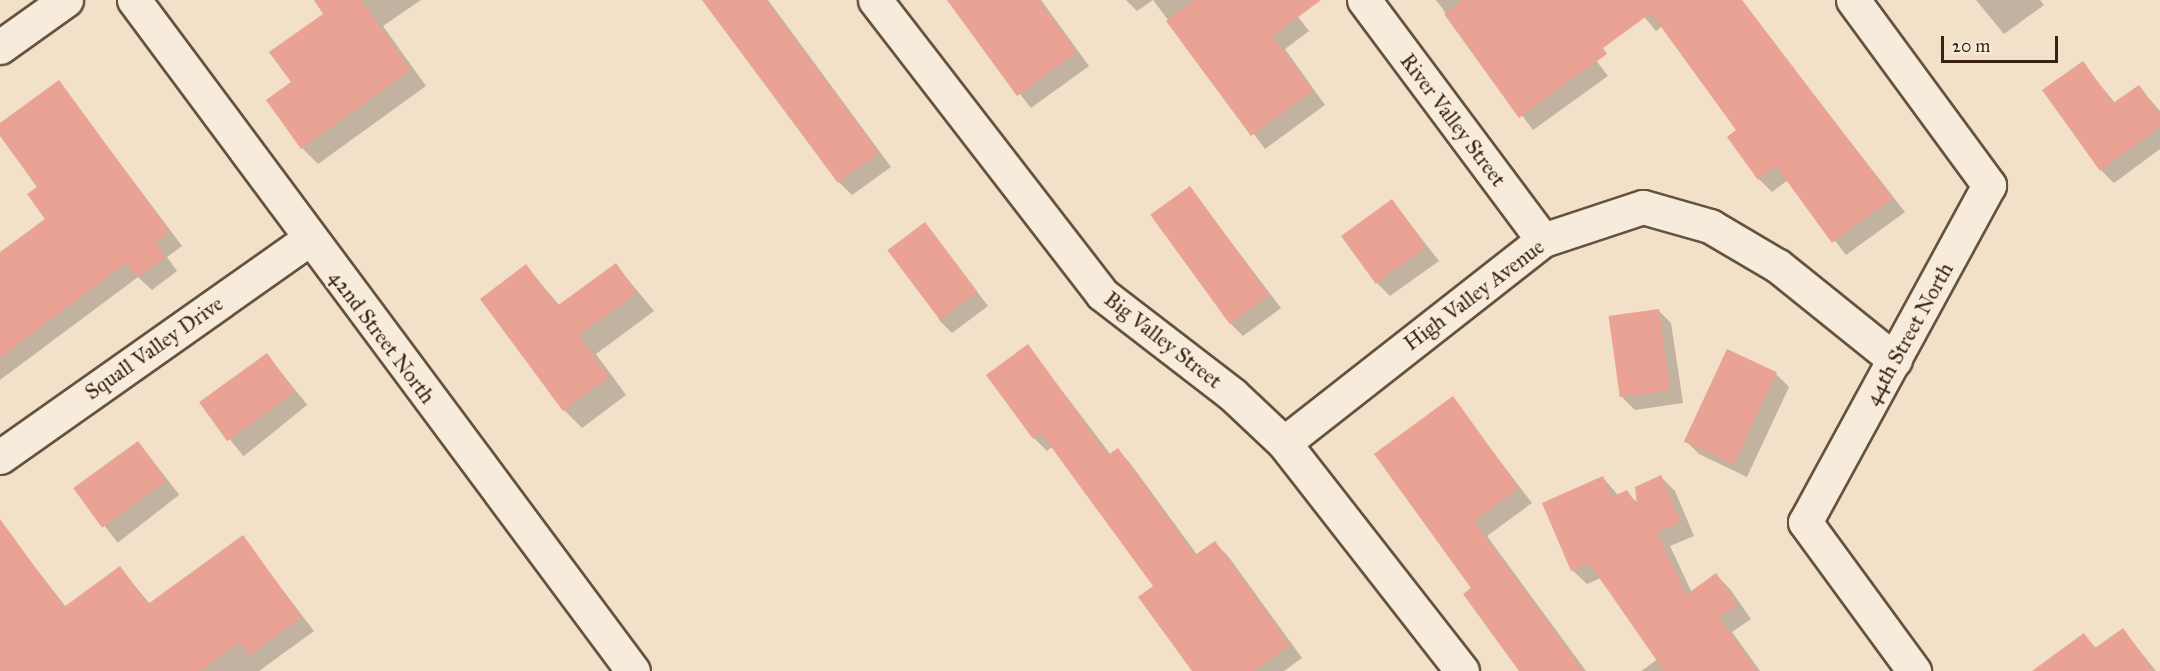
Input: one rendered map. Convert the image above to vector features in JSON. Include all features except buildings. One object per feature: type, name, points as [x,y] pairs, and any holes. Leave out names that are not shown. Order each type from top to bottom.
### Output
[{"type":"street","points":[[0,47],[66,0]]},
{"type":"street","name":"42nd Street North","points":[[134,0],[309,239],[633,671]]},
{"type":"street","name":"Big Valley Street","points":[[874,0],[1102,294],[1233,395],[1284,442],[1462,671]]},
{"type":"street","name":"River Valley Street","points":[[1364,0],[1543,240]]},
{"type":"street","name":"44th Street North","points":[[1853,0],[1989,185],[1805,522],[1914,671]]},
{"type":"street","name":"High Valley Avenue","points":[[1284,442],[1543,240],[1643,207],[1710,226],[1778,266],[1895,360]]},
{"type":"street","name":"Squall Valley Drive","points":[[0,457],[309,239]]}]
